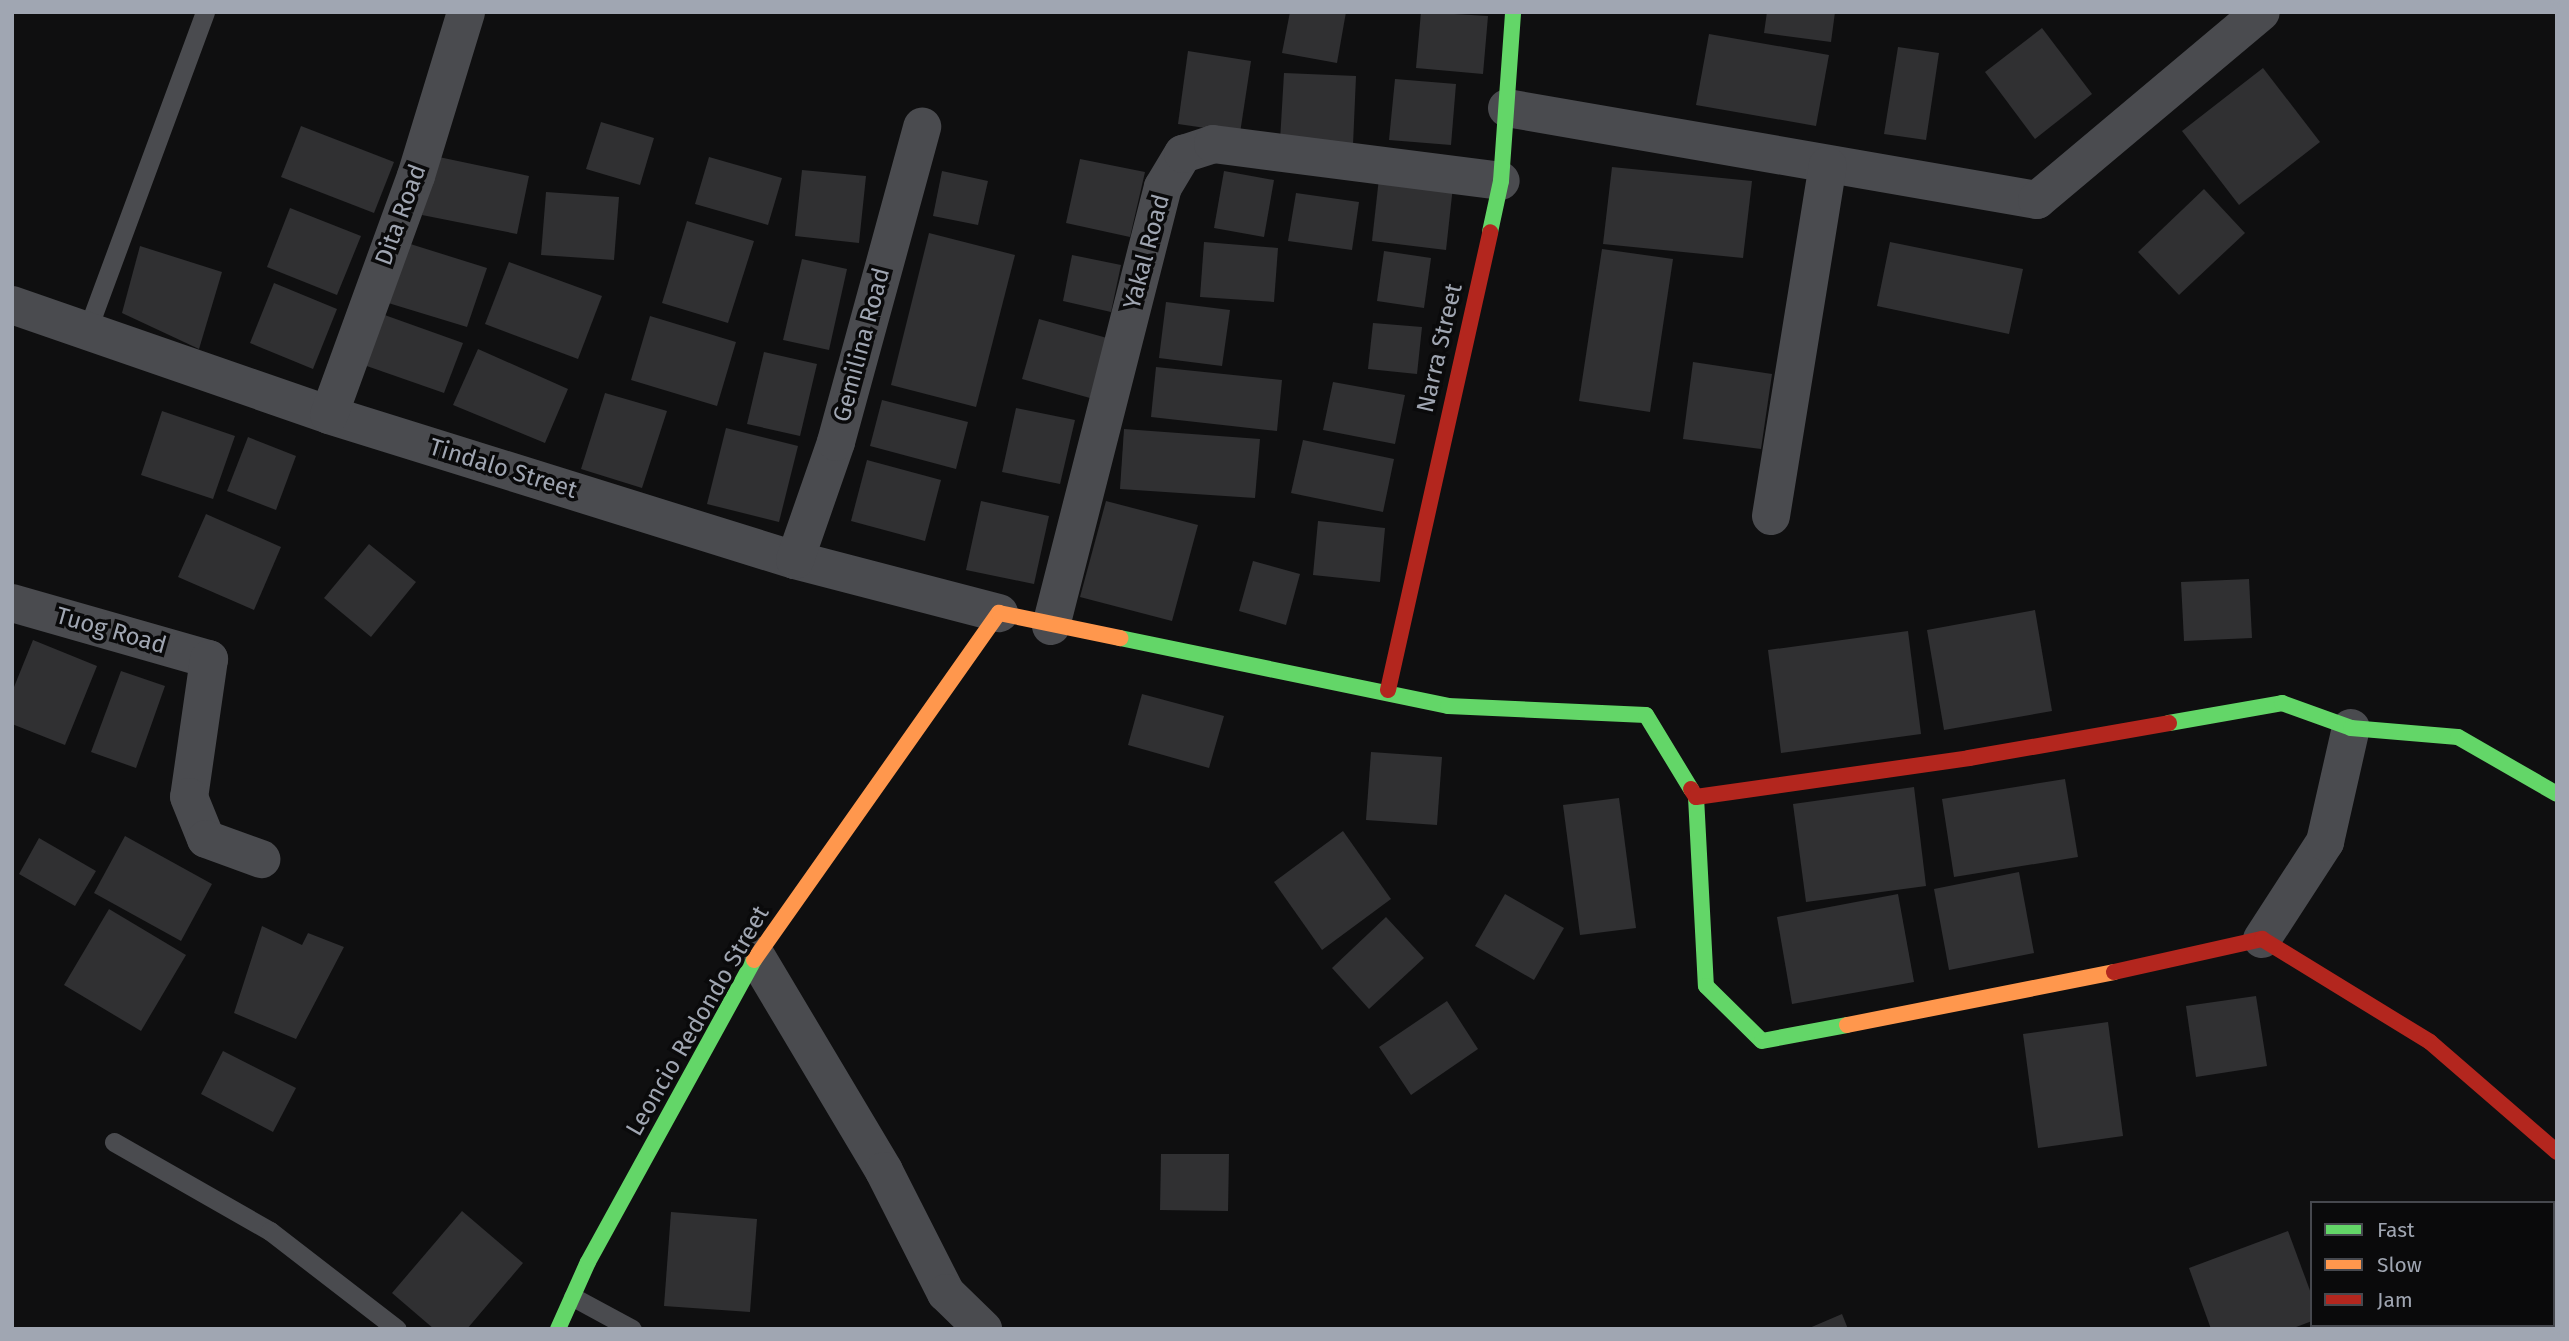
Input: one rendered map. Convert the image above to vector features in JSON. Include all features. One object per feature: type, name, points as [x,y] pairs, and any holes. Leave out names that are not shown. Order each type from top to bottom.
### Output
[{"type":"street","name":"Dita Road","points":[[329,415],[416,176],[466,12]]},
{"type":"street","name":"Narra Street","points":[[1388,690],[1501,181],[1513,12]]},
{"type":"street","points":[[1507,108],[1828,166],[2037,200],[2261,12]]},
{"type":"street","name":"Gemilina Road","points":[[795,560],[836,442],[922,127]]},
{"type":"street","name":"Yakal Road","points":[[1051,626],[1163,187],[1183,153],[1213,144],[1501,181]]},
{"type":"street","points":[[1771,516],[1828,166]]},
{"type":"street","name":"Tindalo Street","points":[[12,305],[329,415],[795,560],[999,614]]},
{"type":"street","name":"Tuog Road","points":[[12,603],[209,659],[189,797],[206,839],[261,859]]},
{"type":"street","points":[[999,614],[1388,690],[1448,706],[1646,715],[1696,797],[1706,986],[1762,1041],[2057,985],[2262,939],[2430,1042],[2557,1152]]},
{"type":"street","name":"Leoncio Redondo Street","points":[[558,1329],[756,956],[999,614]]},
{"type":"street","points":[[1696,797],[1969,758],[2282,703],[2351,728],[2458,737],[2557,794]]},
{"type":"street","points":[[2262,939],[2325,842],[2351,728]]},
{"type":"street","points":[[756,956],[884,1171],[946,1293],[983,1329]]},
{"type":"lane","points":[[87,331],[205,12]]},
{"type":"lane","points":[[114,1142],[270,1231],[397,1329]]},
{"type":"lane","points":[[573,1297],[632,1329]]},
{"type":"building","points":[[1290,12],[1346,12],[1337,63],[1282,53]]},
{"type":"building","points":[[1421,12],[1488,16],[1483,74],[1416,68]]},
{"type":"building","points":[[1767,12],[1835,12],[1831,42],[1764,33]]},
{"type":"building","points":[[2042,28],[2092,94],[2035,139],[1985,72]]},
{"type":"building","points":[[1709,34],[1829,55],[1816,126],[1696,105]]},
{"type":"building","points":[[1898,47],[1939,53],[1926,140],[1884,134]]},
{"type":"building","points":[[1188,51],[1251,61],[1240,133],[1178,124]]},
{"type":"building","points":[[2263,68],[2320,142],[2239,205],[2182,131]]},
{"type":"building","points":[[1284,73],[1356,76],[1353,145],[1280,141]]},
{"type":"building","points":[[1395,79],[1456,84],[1451,145],[1389,140]]},
{"type":"building","points":[[601,122],[654,138],[640,185],[586,169]]},
{"type":"building","points":[[301,126],[394,162],[374,213],[281,177]]},
{"type":"building","points":[[434,156],[529,176],[517,234],[422,215]]},
{"type":"building","points":[[709,157],[782,178],[768,225],[695,204]]},
{"type":"building","points":[[1080,159],[1145,172],[1130,237],[1066,223]]},
{"type":"building","points":[[1612,167],[1752,181],[1743,258],[1603,244]]},
{"type":"building","points":[[802,170],[866,176],[859,243],[795,236]]},
{"type":"building","points":[[942,171],[988,181],[978,225],[933,216]]},
{"type":"building","points":[[1224,171],[1274,180],[1264,237],[1214,228]]},
{"type":"building","points":[[1379,178],[1453,186],[1446,250],[1372,241]]},
{"type":"building","points":[[2204,189],[2245,233],[2179,295],[2138,252]]},
{"type":"building","points":[[546,192],[619,197],[614,260],[541,255]]},
{"type":"building","points":[[1296,193],[1359,202],[1352,250],[1288,241]]},
{"type":"building","points":[[290,208],[361,236],[337,295],[267,267]]},
{"type":"building","points":[[687,221],[754,241],[728,323],[662,303]]},
{"type":"building","points":[[929,233],[1015,255],[976,407],[891,385]]},
{"type":"building","points":[[404,242],[487,268],[467,327],[385,302]]},
{"type":"building","points":[[1204,242],[1278,248],[1274,302],[1200,297]]},
{"type":"building","points":[[1890,242],[2023,269],[2009,334],[1877,306]]},
{"type":"building","points":[[140,246],[222,272],[199,349],[122,313]]},
{"type":"building","points":[[1602,249],[1673,259],[1650,412],[1579,401]]},
{"type":"building","points":[[1384,251],[1431,258],[1424,308],[1377,301]]},
{"type":"building","points":[[1072,255],[1121,265],[1111,312],[1063,301]]},
{"type":"building","points":[[802,259],[847,269],[829,350],[783,340]]},
{"type":"building","points":[[509,262],[602,296],[578,359],[485,324]]},
{"type":"building","points":[[274,283],[337,309],[313,369],[250,343]]},
{"type":"building","points":[[1166,302],[1230,310],[1222,366],[1159,358]]},
{"type":"building","points":[[379,313],[463,343],[444,393],[361,364]]},
{"type":"building","points":[[650,316],[736,342],[717,406],[631,380]]},
{"type":"building","points":[[1039,319],[1107,338],[1090,398],[1022,379]]},
{"type":"building","points":[[1373,323],[1422,327],[1417,374],[1368,369]]},
{"type":"building","points":[[478,349],[568,389],[545,443],[453,405]]},
{"type":"building","points":[[764,352],[817,364],[800,436],[747,424]]},
{"type":"building","points":[[1693,362],[1772,374],[1761,449],[1683,439]]},
{"type":"building","points":[[1156,367],[1282,380],[1277,431],[1151,417]]},
{"type":"building","points":[[1333,382],[1405,395],[1395,444],[1323,430]]},
{"type":"building","points":[[605,393],[667,411],[642,488],[581,469]]},
{"type":"building","points":[[882,400],[968,422],[956,469],[870,446]]},
{"type":"building","points":[[1016,408],[1075,420],[1060,484],[1002,472]]},
{"type":"building","points":[[162,411],[235,436],[213,499],[141,475]]},
{"type":"building","points":[[726,428],[798,446],[779,522],[707,504]]},
{"type":"building","points":[[1124,429],[1260,439],[1255,498],[1120,489]]},
{"type":"building","points":[[248,437],[296,456],[276,510],[227,491]]},
{"type":"building","points":[[1303,440],[1394,459],[1383,512],[1291,493]]},
{"type":"building","points":[[867,460],[941,480],[925,541],[851,521]]},
{"type":"building","points":[[981,501],[1049,516],[1034,584],[966,570]]},
{"type":"building","points":[[1106,501],[1198,525],[1172,621],[1080,597]]},
{"type":"building","points":[[206,514],[281,547],[254,610],[178,577]]},
{"type":"building","points":[[1318,521],[1385,528],[1380,582],[1313,575]]},
{"type":"building","points":[[369,544],[416,582],[371,637],[324,598]]},
{"type":"building","points":[[1253,561],[1300,574],[1286,625],[1239,611]]},
{"type":"building","points":[[2249,579],[2252,638],[2184,641],[2181,582]]},
{"type":"building","points":[[2035,610],[2052,711],[1944,730],[1927,630]]},
{"type":"building","points":[[1908,631],[1921,734],[1781,753],[1768,650]]},
{"type":"building","points":[[33,640],[97,666],[65,745],[12,724],[12,692]]},
{"type":"building","points":[[121,671],[165,686],[136,768],[91,752]]},
{"type":"building","points":[[1142,694],[1224,716],[1209,768],[1128,745]]},
{"type":"building","points":[[1371,752],[1442,757],[1437,825],[1366,820]]},
{"type":"building","points":[[2065,779],[2078,857],[1954,877],[1942,799]]},
{"type":"building","points":[[1914,787],[1926,886],[1806,902],[1793,804]]},
{"type":"building","points":[[1619,798],[1636,928],[1580,935],[1563,805]]},
{"type":"building","points":[[1343,831],[1391,899],[1322,950],[1274,882]]},
{"type":"building","points":[[125,836],[212,884],[181,941],[94,893]]},
{"type":"building","points":[[39,838],[96,871],[75,906],[19,874]]},
{"type":"building","points":[[2019,872],[2034,953],[1949,970],[1934,889]]},
{"type":"building","points":[[1505,894],[1564,928],[1534,980],[1475,946]]},
{"type":"building","points":[[1898,894],[1914,982],[1792,1004],[1777,917]]},
{"type":"building","points":[[109,909],[186,955],[141,1031],[64,985]]},
{"type":"building","points":[[1386,917],[1424,958],[1369,1009],[1332,968]]},
{"type":"building","points":[[262,926],[302,945],[308,933],[344,947],[296,1039],[234,1013]]},
{"type":"building","points":[[2256,996],[2267,1066],[2196,1077],[2186,1006]]},
{"type":"building","points":[[1447,1001],[1478,1049],[1411,1095],[1379,1047]]},
{"type":"building","points":[[2108,1022],[2123,1136],[2038,1148],[2023,1034]]},
{"type":"building","points":[[223,1051],[296,1088],[273,1132],[201,1094]]},
{"type":"building","points":[[1161,1154],[1229,1154],[1228,1211],[1160,1210]]},
{"type":"building","points":[[462,1211],[523,1263],[467,1329],[434,1329],[392,1293]]},
{"type":"building","points":[[671,1212],[757,1219],[750,1312],[664,1306]]},
{"type":"building","points":[[2288,1231],[2310,1291],[2310,1322],[2291,1329],[2211,1329],[2189,1268]]},
{"type":"building","points":[[1842,1314],[1848,1329],[1807,1329]]},
{"type":"traffic: fast","points":[[1490,232],[1501,181],[1513,12]]},
{"type":"traffic: fast","points":[[1120,638],[1448,706],[1646,715],[1691,789]]},
{"type":"traffic: fast","points":[[2169,723],[2282,703],[2351,728],[2458,737],[2557,794]]},
{"type":"traffic: fast","points":[[1696,797],[1706,986],[1762,1041],[1847,1025]]},
{"type":"traffic: fast","points":[[558,1329],[588,1262],[754,960]]},
{"type":"traffic: slow","points":[[754,960],[999,613],[1120,638]]},
{"type":"traffic: slow","points":[[1847,1025],[2114,972]]},
{"type":"traffic: jam","points":[[1388,690],[1490,232]]},
{"type":"traffic: jam","points":[[1691,789],[1696,797],[1969,758],[2169,723]]},
{"type":"traffic: jam","points":[[2114,972],[2262,939],[2430,1042],[2557,1152]]}]
